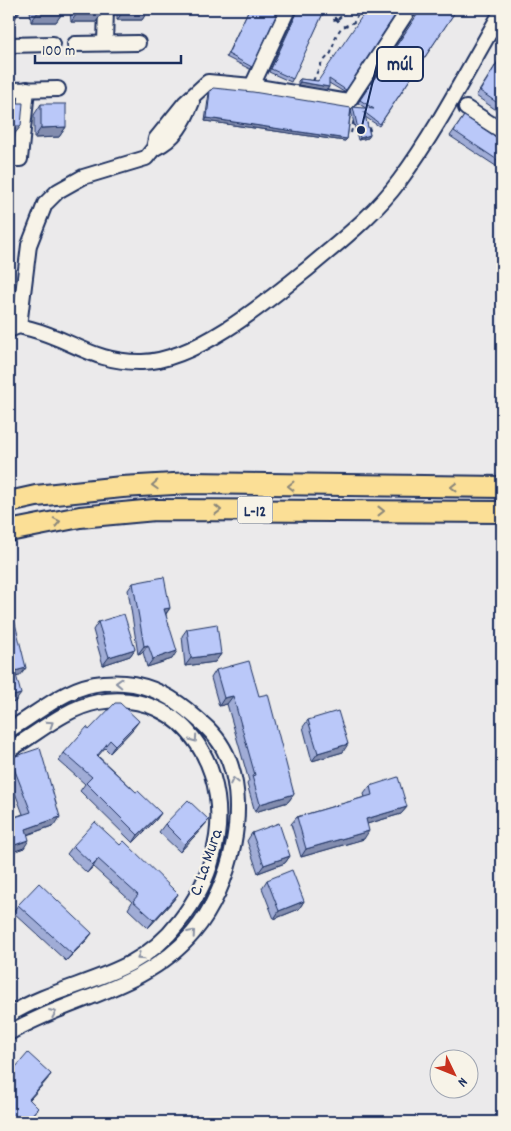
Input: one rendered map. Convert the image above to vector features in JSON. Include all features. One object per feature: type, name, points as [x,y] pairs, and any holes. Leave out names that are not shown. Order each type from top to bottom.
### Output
[{"type":"highway","name":"L-12","points":[[9,502],[36,496],[122,487],[191,483],[502,487]]},
{"type":"highway","name":"L-12","points":[[9,531],[80,517],[155,510],[502,512]]},
{"type":"street","points":[[105,43],[106,9]]},
{"type":"street","points":[[252,86],[288,9]]},
{"type":"street","points":[[409,9],[348,102],[252,86],[208,82],[194,97],[185,120],[178,130],[162,145],[154,148],[146,158],[83,177],[58,192],[45,204],[29,245],[14,328],[43,332],[106,359],[145,362],[169,357],[242,321],[346,238],[389,194],[412,163],[502,11]]},
{"type":"street","points":[[75,44],[138,43]]},
{"type":"street","points":[[9,45],[53,44]]},
{"type":"street","points":[[15,159],[27,89]]},
{"type":"street","points":[[9,90],[58,89]]},
{"type":"street","points":[[466,108],[502,132]]},
{"type":"street","name":"C. La Mura","points":[[9,730],[79,688],[102,683],[146,687],[169,696],[213,734],[231,767],[236,788],[237,817],[230,855],[215,897],[193,933],[179,947],[162,962],[139,977],[10,1030]]},
{"type":"street","points":[[9,750],[75,710],[96,702],[116,700],[138,702],[162,710],[176,719],[192,734],[211,767],[218,807],[214,854],[206,876],[179,923],[158,944],[117,972],[47,996],[9,1015]]},
{"type":"path","points":[[334,9],[336,20],[341,28]]},
{"type":"path","points":[[312,83],[321,64],[332,53],[336,36],[341,28],[354,22],[361,9]]},
{"type":"path","points":[[336,20],[347,11]]},
{"type":"path","points":[[351,133],[355,116],[361,118],[369,127]]},
{"type":"building","points":[[9,9],[19,9],[19,13],[9,13]]},
{"type":"building","points":[[38,9],[63,9],[63,12],[38,12]]},
{"type":"building","points":[[78,9],[103,9],[103,12],[78,12]]},
{"type":"building","points":[[249,9],[279,9],[252,67],[228,54]]},
{"type":"building","points":[[299,9],[325,9],[293,79],[271,69]]},
{"type":"building","points":[[367,9],[399,9],[346,90],[329,79],[329,87],[300,82],[300,79],[318,81]]},
{"type":"building","points":[[421,9],[457,9],[380,124],[364,112],[370,135],[360,138],[353,107],[374,109],[360,100]]},
{"type":"building","points":[[502,55],[502,106],[480,91]]},
{"type":"building","points":[[213,88],[253,92],[351,108],[347,139],[207,118],[210,91]]},
{"type":"building","points":[[9,103],[23,103],[21,126],[9,126]]},
{"type":"building","points":[[41,104],[66,104],[66,127],[41,128]]},
{"type":"building","points":[[464,116],[502,141],[502,163],[454,131]]},
{"type":"building","points":[[164,577],[170,608],[164,609],[177,651],[153,659],[148,645],[144,646],[133,583]]},
{"type":"building","points":[[124,614],[135,649],[109,657],[98,622]]},
{"type":"building","points":[[14,619],[26,668],[15,671],[21,694],[9,697],[9,620]]},
{"type":"building","points":[[217,624],[221,654],[191,658],[187,629]]},
{"type":"building","points":[[249,661],[259,696],[268,694],[294,794],[260,804],[252,776],[255,775],[233,696],[224,698],[216,670]]},
{"type":"building","points":[[115,703],[120,703],[139,721],[115,745],[110,740],[97,756],[161,813],[138,835],[86,783],[92,777],[64,753],[87,727],[89,730]]},
{"type":"building","points":[[338,711],[348,744],[318,753],[308,720]]},
{"type":"building","points":[[40,748],[60,817],[26,829],[29,840],[9,847],[9,819],[31,812],[10,758]]},
{"type":"building","points":[[398,777],[407,807],[366,819],[369,831],[306,849],[297,817],[372,795],[370,786]]},
{"type":"building","points":[[188,800],[209,820],[185,844],[165,824]]},
{"type":"building","points":[[95,822],[120,845],[124,841],[178,894],[154,920],[133,901],[138,895],[98,859],[93,865],[73,846]]},
{"type":"building","points":[[279,823],[290,856],[264,865],[252,833]]},
{"type":"building","points":[[292,870],[304,901],[279,911],[267,880]]},
{"type":"building","points":[[39,883],[92,933],[72,954],[18,905]]},
{"type":"building","points":[[28,1053],[51,1074],[29,1099],[38,1108],[25,1122],[9,1122],[9,1084],[13,1079],[9,1075]]},
{"type":"place","name":"múl","points":[[361,130]]}]
